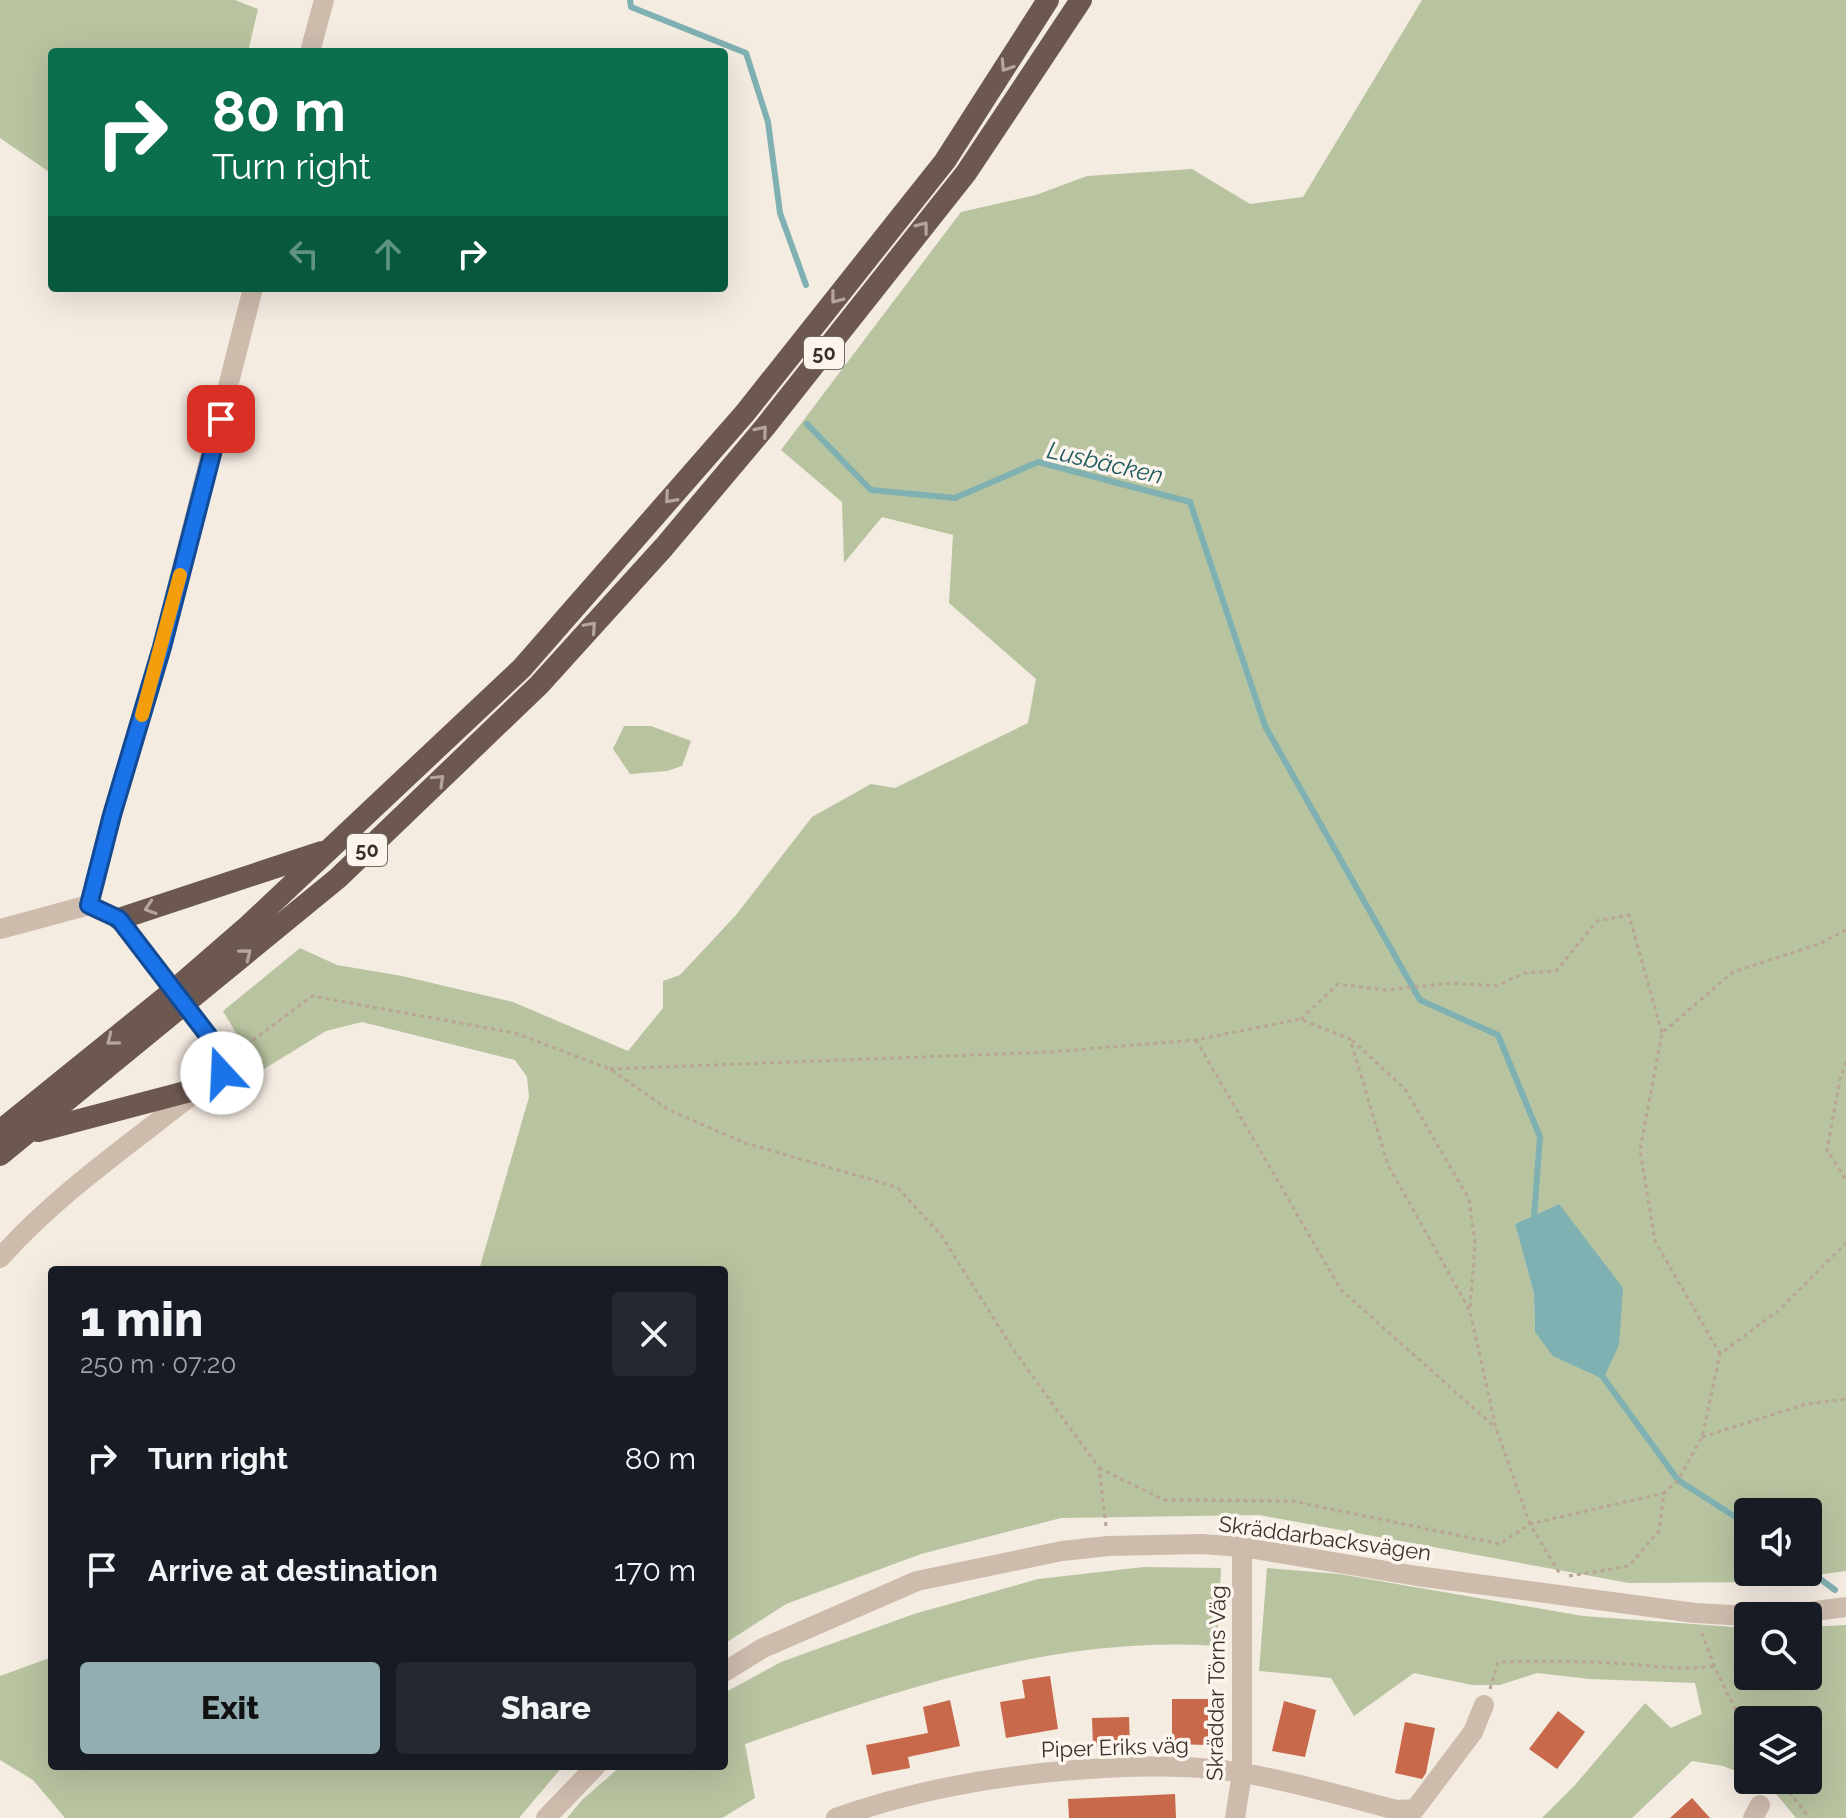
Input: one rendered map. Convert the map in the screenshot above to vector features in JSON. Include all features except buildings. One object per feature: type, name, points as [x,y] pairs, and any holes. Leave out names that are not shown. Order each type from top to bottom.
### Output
[{"type":"highway","name":"50","points":[[0,1155],[29,1134],[179,997],[522,668],[745,413],[945,161],[1048,0]]},
{"type":"highway","name":"50","points":[[0,1131],[338,878],[539,685],[664,547],[765,427],[966,173],[1081,0]]},
{"type":"highway","points":[[119,919],[331,849]]},
{"type":"highway","points":[[29,1134],[201,1088]]},
{"type":"street","points":[[311,48],[324,0]]},
{"type":"street","points":[[89,905],[162,647],[252,292]]},
{"type":"street","points":[[0,929],[89,905],[119,919],[217,1047],[222,1063],[222,1073],[216,1081],[201,1088],[72,1191],[19,1237],[0,1258]]},
{"type":"street","name":"Skräddarbacksvägen","points":[[728,1670],[763,1648],[917,1581],[1062,1551],[1108,1546],[1202,1544],[1242,1547],[1417,1576],[1562,1586],[1695,1613],[1734,1615]]},
{"type":"street","name":"Skräddar Törns Väg","points":[[1235,1818],[1242,1773],[1242,1547]]},
{"type":"street","points":[[1822,1610],[1846,1607]]},
{"type":"street","name":"Piper Eriks väg","points":[[836,1818],[869,1806],[969,1783],[1051,1771],[1167,1765],[1242,1773],[1397,1810],[1415,1809],[1473,1732],[1484,1705]]},
{"type":"street","points":[[546,1818],[592,1770]]},
{"type":"path","points":[[610,1069],[1049,1052],[1195,1040],[1300,1019],[1338,984],[1385,990],[1453,983],[1497,986],[1524,973],[1556,971],[1597,921],[1629,915],[1662,1033],[1640,1150],[1655,1241],[1720,1354]]},
{"type":"path","points":[[1662,1033],[1733,972],[1819,944],[1846,930]]},
{"type":"path","points":[[222,1063],[312,996],[515,1033],[610,1069],[669,1110],[745,1143],[897,1187],[941,1235],[1013,1349],[1099,1468],[1164,1500],[1292,1501],[1500,1544],[1530,1524],[1664,1493],[1678,1480],[1702,1437],[1720,1354],[1779,1310],[1846,1243]]},
{"type":"path","points":[[1300,1019],[1350,1039],[1405,1089],[1469,1199],[1475,1243],[1470,1311],[1496,1428],[1530,1524],[1562,1586],[1629,1566],[1659,1531],[1664,1493]]},
{"type":"path","points":[[1350,1039],[1388,1165],[1470,1311]]},
{"type":"path","points":[[1195,1040],[1341,1290],[1496,1428]]},
{"type":"path","points":[[1846,1062],[1827,1150],[1846,1180]]},
{"type":"path","points":[[1702,1437],[1806,1404],[1846,1399]]},
{"type":"path","points":[[1099,1468],[1108,1546]]},
{"type":"path","points":[[1695,1613],[1714,1666],[1734,1707]]},
{"type":"path","points":[[1484,1705],[1498,1662],[1574,1662],[1682,1670],[1714,1666]]},
{"type":"path","points":[[1790,1794],[1810,1818]]},
{"type":"green space","points":[[0,0],[235,0],[258,9],[249,48],[48,48],[48,171],[0,138]]},
{"type":"green space","points":[[1422,0],[1846,0],[1846,1571],[1822,1574],[1822,1498],[1734,1498],[1734,1582],[1629,1583],[1259,1515],[1061,1518],[921,1554],[786,1604],[728,1641],[728,1266],[480,1266],[529,1097],[527,1077],[515,1060],[362,1022],[326,1031],[259,1072],[223,1011],[300,948],[337,965],[402,976],[513,1002],[628,1051],[663,1008],[663,981],[680,975],[736,915],[812,817],[871,784],[895,788],[1028,723],[1036,679],[949,603],[953,535],[882,517],[844,563],[842,502],[781,450],[961,212],[1036,195],[1087,176],[1192,169],[1250,204],[1303,197]],"holes":[[[1559,1204],[1535,1332],[1534,1294],[1515,1224]]]},
{"type":"green space","points":[[624,726],[651,726],[691,741],[682,766],[667,771],[630,774],[613,749]]},
{"type":"green space","points":[[1144,1567],[1221,1568],[1217,1646],[1156,1645],[1096,1649],[1036,1658],[918,1686],[859,1704],[745,1744],[755,1798],[722,1818],[567,1818],[582,1800],[616,1770],[728,1770],[728,1691],[781,1662],[914,1614],[1038,1579]]},
{"type":"green space","points":[[1267,1568],[1339,1574],[1583,1616],[1734,1627],[1734,1690],[1822,1690],[1822,1626],[1846,1625],[1846,1818],[1796,1818],[1776,1794],[1822,1794],[1822,1706],[1734,1706],[1734,1770],[1692,1761],[1632,1818],[1542,1818],[1575,1785],[1645,1703],[1671,1728],[1702,1714],[1695,1683],[1590,1679],[1537,1673],[1500,1685],[1472,1685],[1414,1673],[1354,1716],[1331,1678],[1259,1671]]},
{"type":"green space","points":[[48,1658],[48,1770],[560,1770],[519,1818],[65,1818],[33,1780],[0,1760],[0,1676]]},
{"type":"water","points":[[1559,1204],[1623,1288],[1619,1345],[1603,1379],[1553,1356],[1535,1332],[1534,1294],[1515,1224]]},
{"type":"waterway","name":"Lusbäcken","points":[[630,0],[631,7],[746,53],[768,122],[780,213],[806,285]]},
{"type":"waterway","points":[[807,424],[871,490],[955,498],[1038,462],[1190,502],[1265,726],[1420,1000],[1498,1035],[1540,1137],[1536,1222]]},
{"type":"waterway","points":[[1600,1373],[1678,1480],[1734,1516]]},
{"type":"waterway","points":[[1822,1580],[1835,1590]]},
{"type":"slow traffic","points":[[142,715],[180,575]]},
{"type":"route","points":[[221,419],[162,647],[89,905],[119,919],[217,1047],[222,1073]]}]
